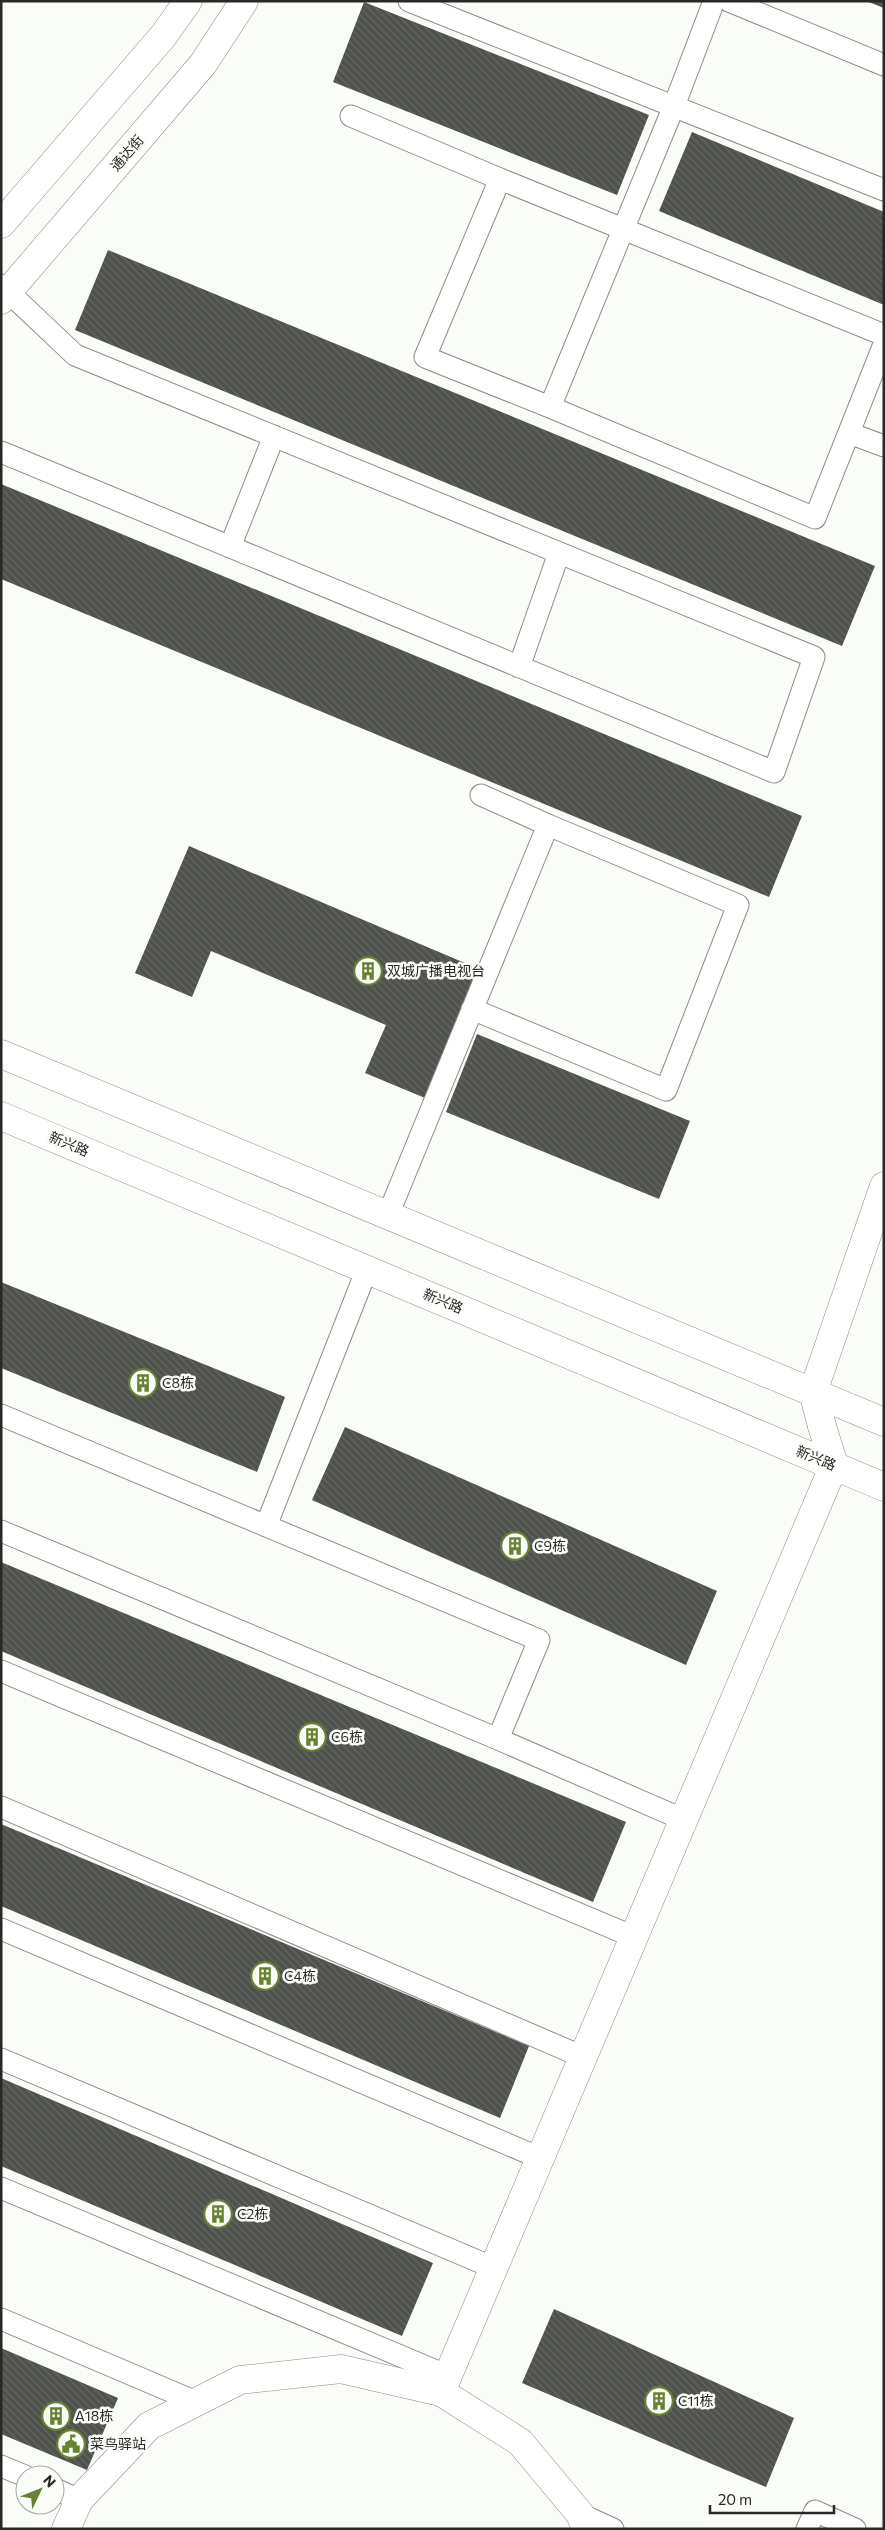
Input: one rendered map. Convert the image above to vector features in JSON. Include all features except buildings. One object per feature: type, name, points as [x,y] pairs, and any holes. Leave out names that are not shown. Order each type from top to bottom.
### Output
[{"type":"main road","points":[[1,224],[164,35],[188,1]]},
{"type":"main road","name":"通达街","points":[[4,292],[204,64],[244,1]]},
{"type":"main road","points":[[1,1054],[884,1422]]},
{"type":"main road","name":"新兴路","points":[[1,1116],[884,1487]]},
{"type":"main road","points":[[444,2384],[634,1937],[682,1819],[834,1465],[813,1392],[884,1186]]},
{"type":"main road","points":[[66,2529],[67,2494],[149,2426],[240,2380],[341,2369],[444,2384],[520,2442],[583,2521]]},
{"type":"lane","points":[[409,1],[884,190]]},
{"type":"lane","points":[[550,407],[674,106],[714,1]]},
{"type":"lane","points":[[729,1],[884,65]]},
{"type":"lane","points":[[352,116],[500,179],[884,335]]},
{"type":"lane","points":[[500,179],[425,357],[815,518],[884,344]]},
{"type":"lane","points":[[1,452],[774,772],[814,657],[75,355],[4,292]]},
{"type":"lane","points":[[848,433],[884,446]]},
{"type":"lane","points":[[230,547],[274,436]]},
{"type":"lane","points":[[519,667],[559,553]]},
{"type":"lane","points":[[472,1009],[666,1090],[738,905],[481,795]]},
{"type":"lane","points":[[388,1215],[548,825]]},
{"type":"lane","points":[[266,1526],[367,1269]]},
{"type":"lane","points":[[1,1415],[539,1640],[498,1739]]},
{"type":"lane","points":[[1,1531],[498,1739],[682,1819]]},
{"type":"lane","points":[[1,1671],[634,1937]]},
{"type":"lane","points":[[1,1807],[583,2057]]},
{"type":"lane","points":[[1,1929],[540,2158]]},
{"type":"lane","points":[[1,2059],[494,2268]]},
{"type":"lane","points":[[1,2188],[444,2384]]},
{"type":"lane","points":[[1,2319],[196,2402]]},
{"type":"lane","points":[[1,2466],[15,2472]]},
{"type":"lane","points":[[807,2529],[814,2512],[855,2529]]},
{"type":"lane","points":[[583,2521],[613,2529]]},
{"type":"place","name":"双城广播电视台","points":[[368,971]]},
{"type":"place","name":"C8栋","points":[[143,1383]]},
{"type":"place","name":"C9栋","points":[[515,1546]]},
{"type":"place","name":"C6栋","points":[[312,1737]]},
{"type":"place","name":"C4栋","points":[[265,1976]]},
{"type":"place","name":"C2栋","points":[[218,2214]]},
{"type":"place","name":"C11栋","points":[[659,2401]]},
{"type":"place","name":"A18栋","points":[[56,2416]]},
{"type":"place","name":"菜鸟驿站","points":[[71,2444]]}]
